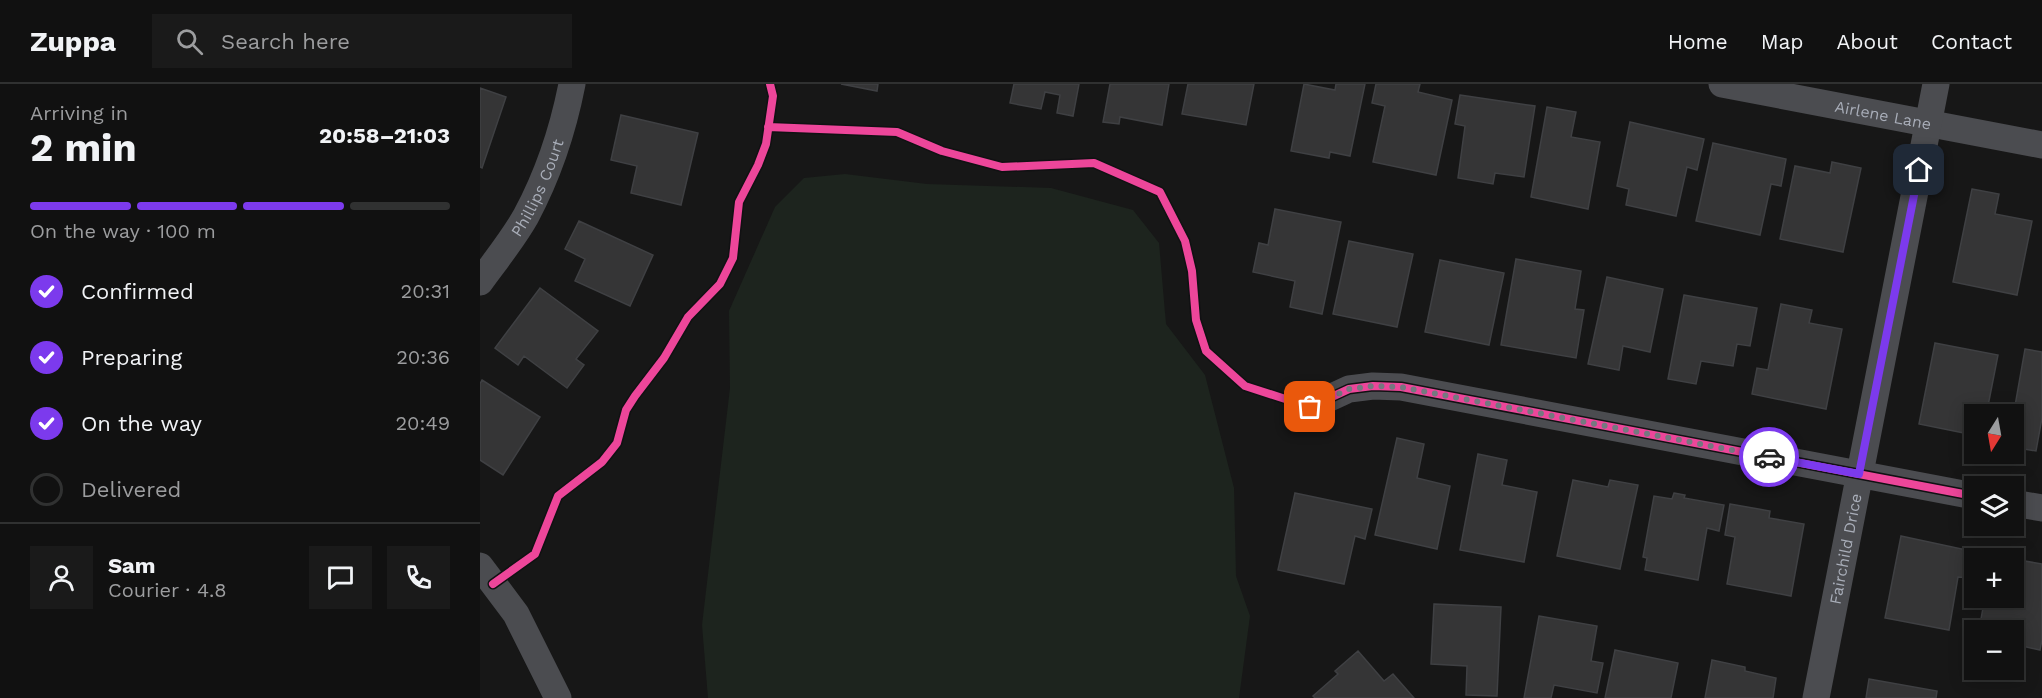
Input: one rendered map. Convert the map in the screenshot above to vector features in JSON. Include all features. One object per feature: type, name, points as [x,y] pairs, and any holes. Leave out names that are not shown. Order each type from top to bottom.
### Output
[{"type":"street","name":"Phillips Court","points":[[480,282],[526,216],[561,131],[572,84]]},
{"type":"street","name":"Airlene Lane","points":[[1722,84],[2042,146]]},
{"type":"street","name":"Fairchild Drice","points":[[1816,698],[1936,84]]},
{"type":"street","points":[[1310,407],[1349,389],[1373,386],[1401,387],[1964,494]]},
{"type":"street","points":[[2024,505],[2042,508]]},
{"type":"street","points":[[480,566],[516,614],[558,698]]},
{"type":"shaded area","points":[[845,174],[927,184],[1051,188],[1133,210],[1159,243],[1166,324],[1205,375],[1234,488],[1236,576],[1250,616],[1239,698],[708,698],[702,625],[730,388],[729,311],[775,207],[804,178]]},
{"type":"building","points":[[841,84],[878,84],[877,91]]},
{"type":"building","points":[[1014,84],[1079,84],[1073,116],[1057,113],[1060,95],[1045,92],[1041,109],[1010,103]]},
{"type":"building","points":[[1110,84],[1169,84],[1162,125],[1120,117],[1119,124],[1103,122]]},
{"type":"building","points":[[1188,84],[1254,84],[1246,125],[1182,114]]},
{"type":"building","points":[[1304,84],[1335,90],[1336,84],[1365,84],[1350,156],[1330,152],[1329,158],[1291,151]]},
{"type":"building","points":[[1376,84],[1420,84],[1418,92],[1452,100],[1436,175],[1373,162],[1385,106],[1372,103]]},
{"type":"building","points":[[480,88],[506,97],[482,168],[480,167]]},
{"type":"building","points":[[1460,95],[1535,106],[1524,177],[1495,173],[1493,184],[1458,178],[1465,126],[1455,124]]},
{"type":"building","points":[[1547,107],[1576,112],[1571,137],[1600,142],[1588,209],[1531,197]]},
{"type":"building","points":[[621,115],[698,133],[681,205],[631,193],[637,166],[611,160]]},
{"type":"building","points":[[1630,122],[1704,139],[1697,170],[1687,167],[1676,216],[1626,205],[1629,189],[1617,186]]},
{"type":"building","points":[[1713,143],[1786,159],[1781,186],[1771,184],[1760,235],[1696,221]]},
{"type":"building","points":[[1832,162],[1861,168],[1843,252],[1780,239],[1795,166],[1830,173]]},
{"type":"building","points":[[1972,189],[1999,194],[1995,214],[2032,221],[2017,295],[1953,282]]},
{"type":"building","points":[[1275,209],[1341,222],[1322,314],[1290,307],[1295,281],[1253,272],[1259,243],[1268,245]]},
{"type":"building","points":[[579,221],[653,255],[630,306],[575,281],[585,259],[565,249]]},
{"type":"building","points":[[1349,241],[1413,254],[1397,327],[1333,314]]},
{"type":"building","points":[[1516,259],[1581,271],[1575,309],[1584,310],[1576,358],[1501,345]]},
{"type":"building","points":[[1440,260],[1504,273],[1489,345],[1425,332]]},
{"type":"building","points":[[1607,277],[1663,289],[1650,352],[1623,346],[1619,370],[1588,364]]},
{"type":"building","points":[[540,288],[598,331],[576,359],[584,365],[567,388],[524,356],[518,365],[495,348]]},
{"type":"building","points":[[1684,295],[1757,308],[1750,346],[1737,344],[1733,366],[1701,361],[1696,384],[1668,379]]},
{"type":"building","points":[[1781,304],[1812,310],[1809,323],[1842,329],[1826,409],[1752,394],[1757,368],[1768,370]]},
{"type":"building","points":[[1935,343],[1998,355],[1988,404],[1964,404],[1964,433],[1919,424]]},
{"type":"building","points":[[2025,349],[2042,352],[2042,418],[2036,451],[2024,449],[2024,404],[2015,404]]},
{"type":"building","points":[[482,380],[540,417],[503,475],[480,460],[480,384]]},
{"type":"building","points":[[1397,438],[1424,444],[1417,478],[1450,486],[1437,549],[1375,535]]},
{"type":"building","points":[[1478,454],[1507,460],[1502,485],[1537,492],[1524,562],[1460,550]]},
{"type":"building","points":[[1573,480],[1608,487],[1610,480],[1638,485],[1620,569],[1557,556]]},
{"type":"building","points":[[1295,493],[1372,509],[1365,539],[1355,536],[1344,584],[1278,570]]},
{"type":"building","points":[[1674,493],[1685,495],[1684,498],[1724,505],[1719,531],[1707,528],[1698,580],[1645,570],[1647,558],[1643,557],[1654,496],[1672,499]]},
{"type":"building","points":[[1730,504],[1770,511],[1769,518],[1804,524],[1791,596],[1727,584],[1735,537],[1725,535]]},
{"type":"building","points":[[1901,536],[1964,549],[1964,577],[1958,577],[1949,630],[1885,618]]},
{"type":"building","points":[[2024,561],[2042,564],[2040,650],[2024,646],[2024,620],[1981,620],[1983,608],[2024,608]]},
{"type":"building","points":[[1434,604],[1501,607],[1497,696],[1466,695],[1467,666],[1431,664]]},
{"type":"building","points":[[1539,616],[1597,626],[1591,661],[1603,663],[1597,693],[1554,685],[1551,698],[1524,698]]},
{"type":"building","points":[[1615,650],[1678,663],[1671,698],[1605,698]]},
{"type":"building","points":[[1358,651],[1384,681],[1393,674],[1414,698],[1315,698],[1313,696],[1338,674],[1335,671]]},
{"type":"building","points":[[1712,660],[1745,667],[1745,671],[1776,678],[1773,698],[1705,698]]},
{"type":"building","points":[[1869,679],[1937,691],[1936,698],[1866,698]]},
{"type":"cycle path","points":[[493,584],[535,554],[558,496],[602,462],[617,443],[626,410],[635,396],[664,358],[688,317],[720,284],[733,258],[739,202],[766,144],[773,96],[770,84]]},
{"type":"cycle path","points":[[768,127],[897,132],[942,151],[1002,167],[1094,163],[1160,192],[1185,241],[1192,271],[1196,320],[1206,351],[1245,386],[1310,407],[1349,389],[1373,386],[1401,387],[1964,494]]},
{"type":"way so far","points":[[1310,407],[1349,389],[1373,386],[1401,387],[1769,457]]},
{"type":"route","points":[[1769,457],[1859,474],[1919,170]]}]
